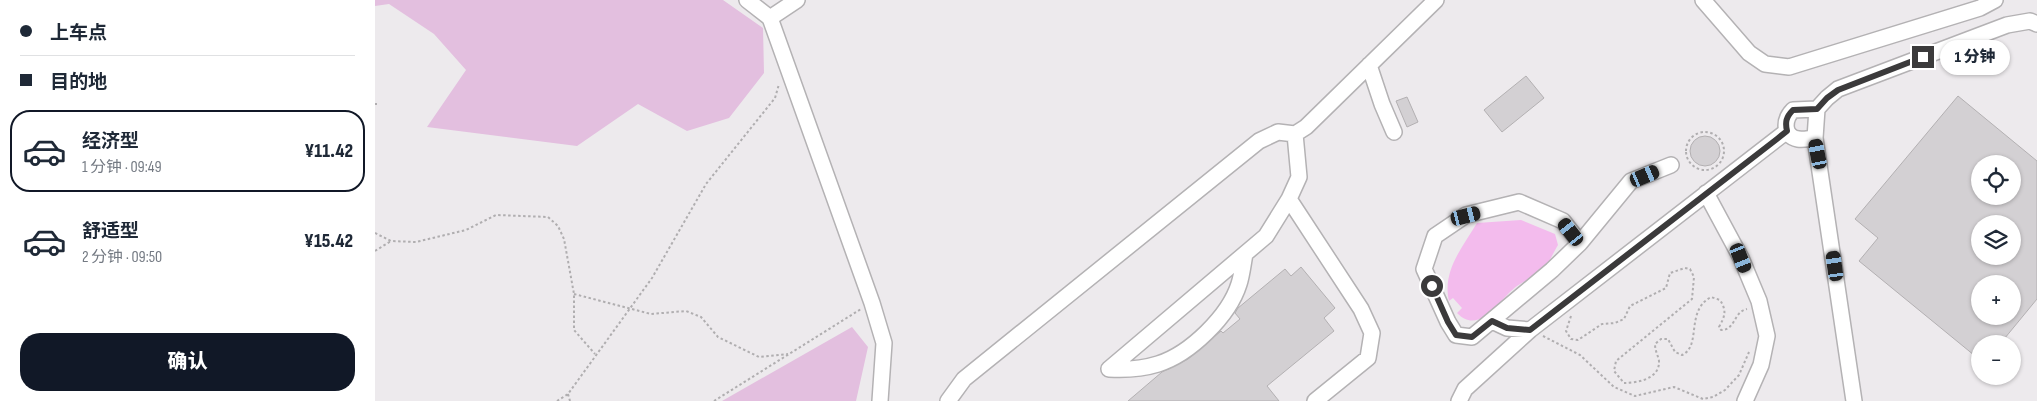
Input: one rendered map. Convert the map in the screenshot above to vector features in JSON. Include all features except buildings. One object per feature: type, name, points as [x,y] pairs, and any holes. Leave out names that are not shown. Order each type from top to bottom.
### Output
[{"type":"street","points":[[747,0],[771,18],[872,303],[884,343],[880,401]]},
{"type":"street","points":[[771,18],[797,0]]},
{"type":"street","points":[[948,401],[964,380],[1259,141],[1278,132],[1295,134],[1306,127],[1436,0]]},
{"type":"street","points":[[1703,0],[1749,53],[1765,64],[1789,67],[1980,8],[1995,0]]},
{"type":"street","points":[[1854,401],[1815,138],[1817,109],[1827,98],[1847,86],[2007,24],[2031,21],[2037,24]]},
{"type":"street","points":[[1369,65],[1393,132]]},
{"type":"street","points":[[1815,138],[1797,139],[1787,131],[1785,124],[1787,116],[1793,110],[1817,109]]},
{"type":"street","points":[[1459,401],[1465,389],[1530,330],[1787,131]]},
{"type":"street","points":[[1245,254],[1238,286],[1224,312],[1212,327],[1177,356],[1158,364],[1132,370],[1109,369],[1245,254],[1267,236],[1299,177],[1295,134]]},
{"type":"street","points":[[1580,243],[1563,221],[1519,202],[1466,216],[1435,236],[1424,268],[1448,322],[1456,335],[1472,337],[1521,293],[1552,270],[1580,243],[1631,181],[1671,165]]},
{"type":"street","points":[[1706,193],[1741,258],[1759,301],[1767,336],[1761,365],[1745,401]]},
{"type":"street","points":[[1289,198],[1361,309],[1372,333],[1368,358],[1315,401]]},
{"type":"street","points":[[1492,321],[1507,328],[1530,330]]},
{"type":"path","points":[[557,401],[567,394],[628,308],[652,278],[706,184],[775,98],[786,61]]},
{"type":"path","points":[[1704,132],[1715,135],[1720,139],[1724,150],[1723,157],[1715,167],[1703,170],[1691,164],[1686,153],[1687,146],[1693,136],[1704,132]]},
{"type":"path","points":[[375,232],[391,241],[416,242],[466,230],[496,215],[547,216],[559,226],[564,239],[574,294],[574,330],[595,354]]},
{"type":"path","points":[[375,251],[391,241]]},
{"type":"path","points":[[1571,315],[1567,321],[1566,331],[1571,339],[1578,340],[1602,324],[1615,323],[1624,319],[1630,306],[1666,288],[1671,273],[1685,268],[1690,269],[1694,277],[1692,300],[1616,361],[1614,372],[1624,383],[1635,383],[1644,381],[1654,373],[1658,366],[1655,344],[1661,339],[1668,339],[1675,352],[1682,355],[1689,352],[1692,347],[1692,333],[1697,312],[1703,302],[1711,298],[1720,300],[1725,306],[1726,314],[1719,326],[1721,330],[1727,330],[1732,325],[1737,314],[1742,310],[1748,309],[1753,311]]},
{"type":"path","points":[[574,294],[651,314],[686,311],[701,318],[718,337],[759,357],[788,354]]},
{"type":"path","points":[[714,401],[872,303]]},
{"type":"path","points":[[1530,330],[1580,355],[1614,388],[1635,396],[1674,387],[1703,399],[1713,397],[1725,390],[1739,375],[1750,350]]},
{"type":"path","points":[[567,394],[570,401]]},
{"type":"shaded area","points":[[375,0],[723,0],[763,28],[764,73],[729,118],[687,131],[638,104],[577,146],[427,127],[466,70],[434,34],[389,4],[375,6]]},
{"type":"shaded area","points":[[1521,220],[1555,234],[1558,245],[1541,272],[1517,286],[1490,313],[1474,320],[1466,319],[1457,313],[1462,308],[1453,298],[1449,301],[1448,290],[1451,270],[1460,251],[1477,223]]},
{"type":"shaded area","points":[[852,327],[868,347],[856,401],[722,401]]},
{"type":"route","points":[[1432,286],[1456,335],[1472,337],[1492,321],[1507,328],[1530,330],[1787,131],[1785,124],[1787,116],[1793,110],[1817,109],[1838,90],[1923,57]]}]
